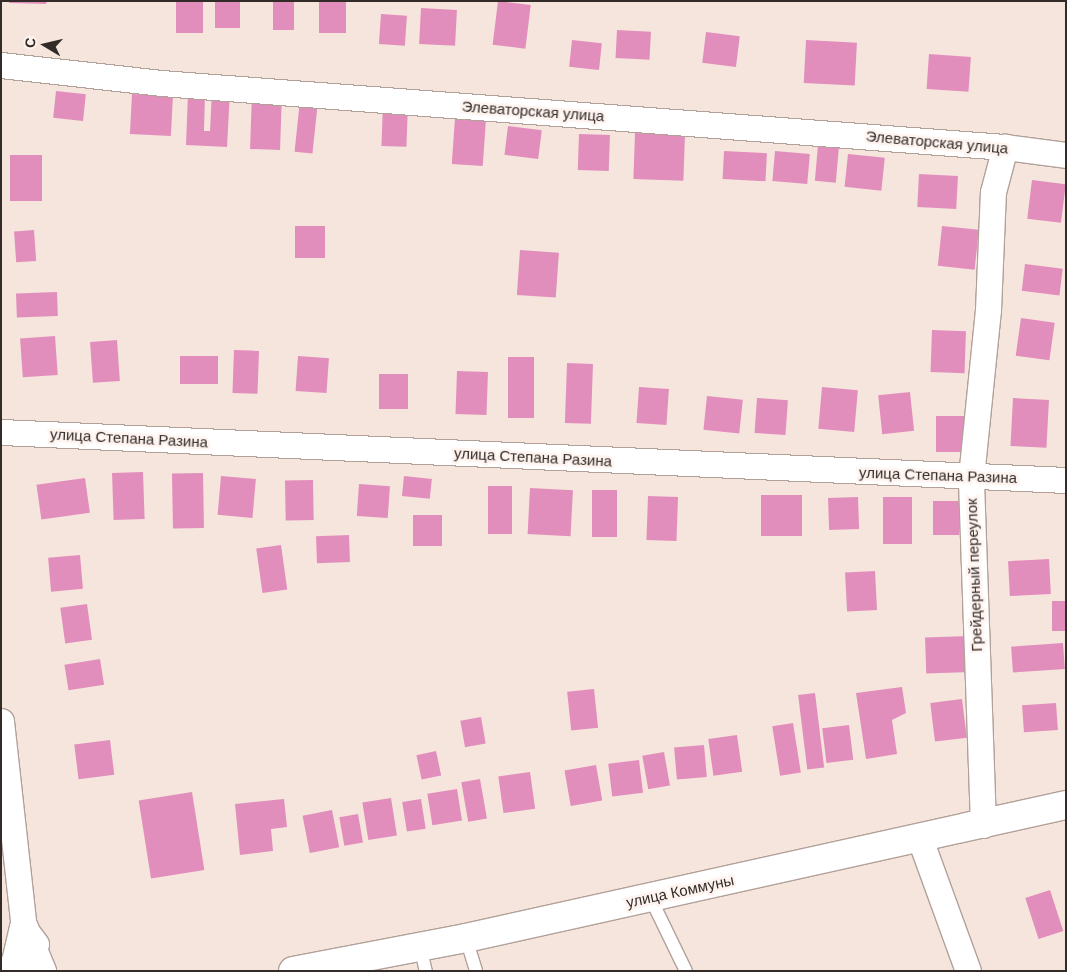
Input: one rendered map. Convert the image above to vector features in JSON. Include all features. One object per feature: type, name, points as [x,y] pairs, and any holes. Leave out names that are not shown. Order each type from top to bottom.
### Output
[{"type":"street","name":"Элеваторская улица","points":[[1,65],[161,83],[1005,147],[1066,155]]},
{"type":"street","name":"Грейдерный переулок","points":[[983,825],[971,477],[988,310],[993,192],[1005,147]]},
{"type":"street","name":"улица Степана Разина","points":[[1,432],[1066,480]]},
{"type":"street","points":[[1,721],[24,928],[42,971]]},
{"type":"street","name":"улица Коммуны","points":[[293,971],[423,959],[466,938],[920,839],[1066,805]]},
{"type":"street","points":[[920,839],[968,971]]},
{"type":"street","points":[[9,971],[16,962],[24,928]]},
{"type":"street","points":[[24,928],[55,971]]},
{"type":"lane","points":[[650,897],[686,971]]},
{"type":"lane","points":[[466,938],[476,971]]},
{"type":"building","points":[[9,1],[47,1],[46,4],[9,3]]},
{"type":"building","points":[[176,1],[203,1],[203,33],[176,33]]},
{"type":"building","points":[[215,1],[240,1],[240,28],[215,28]]},
{"type":"building","points":[[273,1],[294,1],[294,30],[273,30]]},
{"type":"building","points":[[319,1],[346,1],[346,33],[319,33]]},
{"type":"building","points":[[498,1],[531,5],[525,49],[493,45]]},
{"type":"building","points":[[421,8],[457,10],[455,46],[419,44]]},
{"type":"building","points":[[381,14],[407,16],[405,46],[379,44]]},
{"type":"building","points":[[617,30],[651,32],[649,60],[616,58]]},
{"type":"building","points":[[706,32],[740,36],[736,67],[702,63]]},
{"type":"building","points":[[572,40],[602,43],[599,70],[569,67]]},
{"type":"building","points":[[806,40],[857,43],[855,86],[804,83]]},
{"type":"building","points":[[929,54],[971,57],[968,92],[927,89]]},
{"type":"building","points":[[212,90],[230,91],[227,147],[186,145],[188,93],[205,94],[204,131],[210,131]]},
{"type":"building","points":[[56,91],[86,94],[83,121],[53,118]]},
{"type":"building","points":[[252,93],[282,94],[280,150],[250,149]]},
{"type":"building","points":[[132,94],[173,96],[171,136],[130,134]]},
{"type":"building","points":[[300,100],[318,102],[312,154],[295,152]]},
{"type":"building","points":[[383,102],[408,103],[406,147],[381,146]]},
{"type":"building","points":[[455,118],[486,120],[483,166],[452,164]]},
{"type":"building","points":[[508,126],[542,130],[538,159],[504,155]]},
{"type":"building","points":[[635,133],[685,135],[683,181],[633,179]]},
{"type":"building","points":[[579,134],[610,135],[609,171],[578,170]]},
{"type":"building","points":[[818,145],[839,147],[836,183],[815,181]]},
{"type":"building","points":[[724,151],[767,153],[765,181],[723,179]]},
{"type":"building","points":[[775,151],[810,154],[807,184],[772,181]]},
{"type":"building","points":[[848,154],[885,158],[881,191],[845,187]]},
{"type":"building","points":[[10,155],[42,155],[42,201],[10,201]]},
{"type":"building","points":[[919,174],[958,176],[956,209],[917,207]]},
{"type":"building","points":[[1032,180],[1066,184],[1061,223],[1027,219]]},
{"type":"building","points":[[295,226],[325,226],[325,258],[295,258]]},
{"type":"building","points":[[942,226],[979,230],[975,270],[938,266]]},
{"type":"building","points":[[34,230],[36,261],[16,262],[14,231]]},
{"type":"building","points":[[520,250],[559,253],[556,298],[517,295]]},
{"type":"building","points":[[1025,264],[1063,269],[1059,295],[1022,291]]},
{"type":"building","points":[[57,292],[58,316],[17,317],[16,293]]},
{"type":"building","points":[[1021,318],[1055,323],[1049,360],[1016,356]]},
{"type":"building","points":[[932,330],[966,331],[965,373],[931,372]]},
{"type":"building","points":[[55,336],[58,375],[23,377],[20,338]]},
{"type":"building","points":[[117,340],[120,381],[93,383],[90,342]]},
{"type":"building","points":[[234,350],[259,351],[257,394],[232,393]]},
{"type":"building","points":[[180,356],[218,356],[218,384],[180,384]]},
{"type":"building","points":[[298,356],[329,358],[326,393],[296,391]]},
{"type":"building","points":[[508,357],[534,357],[534,418],[508,418]]},
{"type":"building","points":[[567,363],[593,364],[591,424],[565,423]]},
{"type":"building","points":[[457,371],[488,372],[486,415],[455,414]]},
{"type":"building","points":[[379,374],[408,374],[408,409],[379,409]]},
{"type":"building","points":[[639,387],[669,389],[666,425],[636,423]]},
{"type":"building","points":[[822,387],[858,390],[854,432],[818,429]]},
{"type":"building","points":[[910,392],[914,431],[882,434],[878,395]]},
{"type":"building","points":[[707,396],[743,400],[739,434],[703,430]]},
{"type":"building","points":[[757,398],[788,400],[785,435],[755,433]]},
{"type":"building","points":[[1013,398],[1049,400],[1046,448],[1010,446]]},
{"type":"building","points":[[936,416],[964,416],[964,452],[936,452]]},
{"type":"building","points":[[143,472],[145,519],[114,520],[112,473]]},
{"type":"building","points":[[203,473],[204,528],[173,529],[172,474]]},
{"type":"building","points":[[221,476],[256,479],[252,518],[218,515]]},
{"type":"building","points":[[404,476],[432,479],[430,499],[402,496]]},
{"type":"building","points":[[85,478],[90,513],[41,519],[36,485]]},
{"type":"building","points":[[285,480],[313,480],[314,520],[286,520]]},
{"type":"building","points":[[359,484],[390,486],[388,518],[357,516]]},
{"type":"building","points":[[488,486],[512,486],[512,534],[488,534]]},
{"type":"building","points":[[530,488],[573,490],[571,536],[528,534]]},
{"type":"building","points":[[592,490],[617,490],[617,537],[592,537]]},
{"type":"building","points":[[761,495],[802,495],[802,536],[761,536]]},
{"type":"building","points":[[648,496],[678,497],[676,541],[646,540]]},
{"type":"building","points":[[858,497],[859,529],[829,530],[828,498]]},
{"type":"building","points":[[883,497],[912,497],[912,544],[883,544]]},
{"type":"building","points":[[933,501],[959,501],[959,535],[933,535]]},
{"type":"building","points":[[413,515],[442,515],[442,546],[413,546]]},
{"type":"building","points":[[349,535],[350,562],[317,563],[316,536]]},
{"type":"building","points":[[281,545],[287,590],[263,593],[256,548]]},
{"type":"building","points":[[80,555],[83,589],[51,592],[48,558]]},
{"type":"building","points":[[1049,559],[1051,594],[1010,596],[1008,561]]},
{"type":"building","points":[[875,571],[877,610],[847,612],[845,573]]},
{"type":"building","points":[[1052,601],[1066,601],[1066,631],[1052,631]]},
{"type":"building","points":[[87,604],[92,640],[65,643],[60,608]]},
{"type":"building","points":[[969,636],[970,672],[926,674],[925,638]]},
{"type":"building","points":[[1063,643],[1065,669],[1013,673],[1011,647]]},
{"type":"building","points":[[100,659],[104,685],[69,690],[64,665]]},
{"type":"building","points":[[902,687],[906,713],[892,720],[897,754],[866,759],[856,693]]},
{"type":"building","points":[[594,689],[598,728],[571,731],[567,692]]},
{"type":"building","points":[[815,693],[824,767],[807,770],[798,695]]},
{"type":"building","points":[[962,699],[967,738],[935,742],[930,703]]},
{"type":"building","points":[[1056,703],[1058,730],[1024,732],[1022,705]]},
{"type":"building","points":[[481,717],[486,744],[465,747],[460,721]]},
{"type":"building","points":[[793,723],[801,772],[780,776],[772,726]]},
{"type":"building","points":[[849,725],[853,760],[826,763],[822,728]]},
{"type":"building","points":[[737,735],[742,772],[713,776],[708,739]]},
{"type":"building","points":[[110,740],[114,775],[79,779],[74,744]]},
{"type":"building","points":[[704,745],[707,777],[677,779],[674,748]]},
{"type":"building","points":[[436,751],[441,775],[422,780],[416,755]]},
{"type":"building","points":[[664,752],[670,785],[648,789],[642,756]]},
{"type":"building","points":[[639,760],[643,793],[612,797],[608,764]]},
{"type":"building","points":[[596,765],[602,800],[571,806],[564,771]]},
{"type":"building","points":[[530,772],[535,809],[503,813],[498,776]]},
{"type":"building","points":[[480,779],[487,818],[468,822],[461,782]]},
{"type":"building","points":[[457,789],[462,821],[432,825],[427,794]]},
{"type":"building","points":[[192,792],[204,870],[151,878],[139,800]]},
{"type":"building","points":[[391,798],[397,836],[368,840],[362,803]]},
{"type":"building","points":[[284,799],[287,827],[271,829],[273,851],[240,855],[235,804]]},
{"type":"building","points":[[421,799],[426,829],[407,832],[402,802]]},
{"type":"building","points":[[332,810],[339,847],[310,853],[303,816]]},
{"type":"building","points":[[358,814],[363,843],[344,846],[339,817]]},
{"type":"building","points":[[1050,890],[1063,931],[1039,939],[1025,898]]}]
